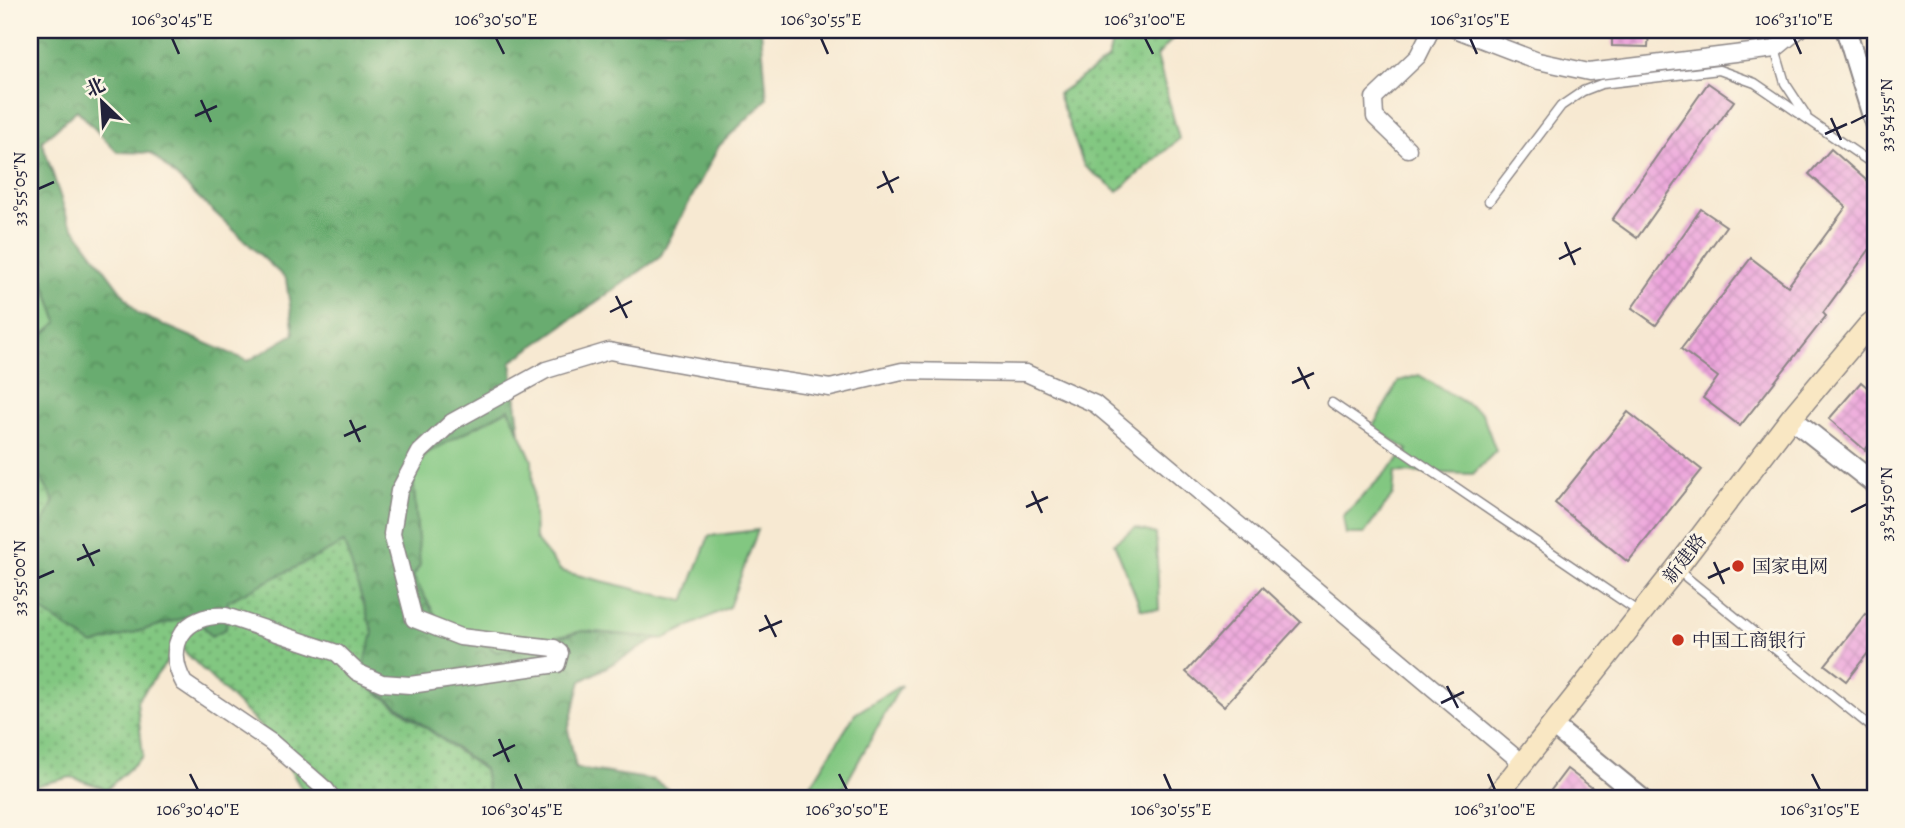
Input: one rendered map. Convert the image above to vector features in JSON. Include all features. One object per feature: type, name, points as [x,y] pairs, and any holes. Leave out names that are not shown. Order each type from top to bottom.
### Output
[{"type":"main road","name":"新建路","points":[[1495,798],[1791,418],[1875,320]]},
{"type":"street","points":[[1408,149],[1375,117],[1374,98],[1418,56],[1432,30]]},
{"type":"street","points":[[1457,30],[1538,61],[1588,72],[1775,49],[1798,30]]},
{"type":"street","points":[[1846,30],[1875,124]]},
{"type":"street","points":[[332,798],[271,742],[184,682],[175,659],[181,634],[190,624],[201,618],[226,615],[337,653],[357,671],[382,683],[410,685],[557,664],[560,653],[554,648],[460,637],[414,619],[392,534],[395,513],[399,491],[420,452],[452,422],[546,370],[609,351],[830,388],[902,371],[1026,373],[1095,404],[1522,763]]},
{"type":"street","points":[[1791,418],[1875,484]]},
{"type":"street","points":[[1552,726],[1641,798]]},
{"type":"lane","points":[[1775,49],[1789,90],[1813,123]]},
{"type":"lane","points":[[1489,201],[1561,106],[1583,91],[1601,84],[1719,70],[1755,83],[1867,160],[1875,162]]},
{"type":"lane","points":[[1332,403],[1641,613]]},
{"type":"lane","points":[[1676,569],[1875,730]]},
{"type":"green space","points":[[30,30],[761,30],[767,99],[719,146],[660,257],[511,362],[520,433],[509,409],[412,461],[420,565],[413,577],[445,632],[476,637],[497,652],[583,631],[659,638],[581,681],[568,730],[576,768],[654,780],[681,798],[489,798],[484,769],[360,679],[226,629],[211,636],[194,615],[93,645],[36,607],[30,550],[54,501],[30,459],[30,346],[58,322],[30,243]],"holes":[[[77,110],[117,152],[151,153],[286,279],[294,334],[248,361],[138,314],[68,220],[42,141]]]},
{"type":"green space","points":[[1115,30],[1180,30],[1157,56],[1179,139],[1118,191],[1084,166],[1058,94],[1108,59]]},
{"type":"green space","points":[[30,243],[58,322],[30,346]]},
{"type":"green space","points":[[1419,375],[1482,413],[1496,451],[1473,474],[1395,472],[1393,495],[1364,534],[1346,534],[1343,516],[1408,450],[1372,428],[1399,381]]},
{"type":"green space","points":[[509,409],[532,460],[535,539],[561,571],[684,601],[709,536],[758,530],[729,607],[663,639],[583,631],[497,652],[476,637],[445,632],[413,577],[412,460]]},
{"type":"green space","points":[[30,459],[54,501],[30,550]]},
{"type":"green space","points":[[1135,528],[1156,534],[1159,610],[1141,609],[1114,543]]},
{"type":"green space","points":[[344,543],[373,633],[360,680],[484,770],[489,798],[307,798],[271,737],[179,646],[137,701],[143,756],[107,789],[71,777],[30,787],[30,565],[36,607],[93,645],[194,615],[211,636],[226,629],[228,601]]},
{"type":"green space","points":[[901,685],[838,798],[803,798],[855,714]]},
{"type":"building","points":[[1612,30],[1649,30],[1648,47],[1612,46]]},
{"type":"building","points":[[1708,83],[1734,101],[1637,238],[1612,220]]},
{"type":"building","points":[[1831,149],[1875,188],[1875,242],[1823,313],[1826,316],[1740,426],[1703,398],[1718,377],[1681,349],[1751,258],[1788,286],[1846,207],[1809,174]]},
{"type":"building","points":[[1701,209],[1726,226],[1656,325],[1632,308]]},
{"type":"building","points":[[1861,382],[1875,394],[1875,438],[1865,450],[1829,419]]},
{"type":"building","points":[[1628,412],[1702,470],[1628,562],[1555,503]]},
{"type":"building","points":[[1263,587],[1301,622],[1224,706],[1186,672]]},
{"type":"building","points":[[1866,614],[1875,622],[1875,644],[1846,681],[1825,665]]},
{"type":"building","points":[[1567,769],[1606,798],[1545,798]]},
{"type":"place","name":"国家电网","points":[[1738,566]]},
{"type":"place","name":"中国工商银行","points":[[1678,640]]}]
